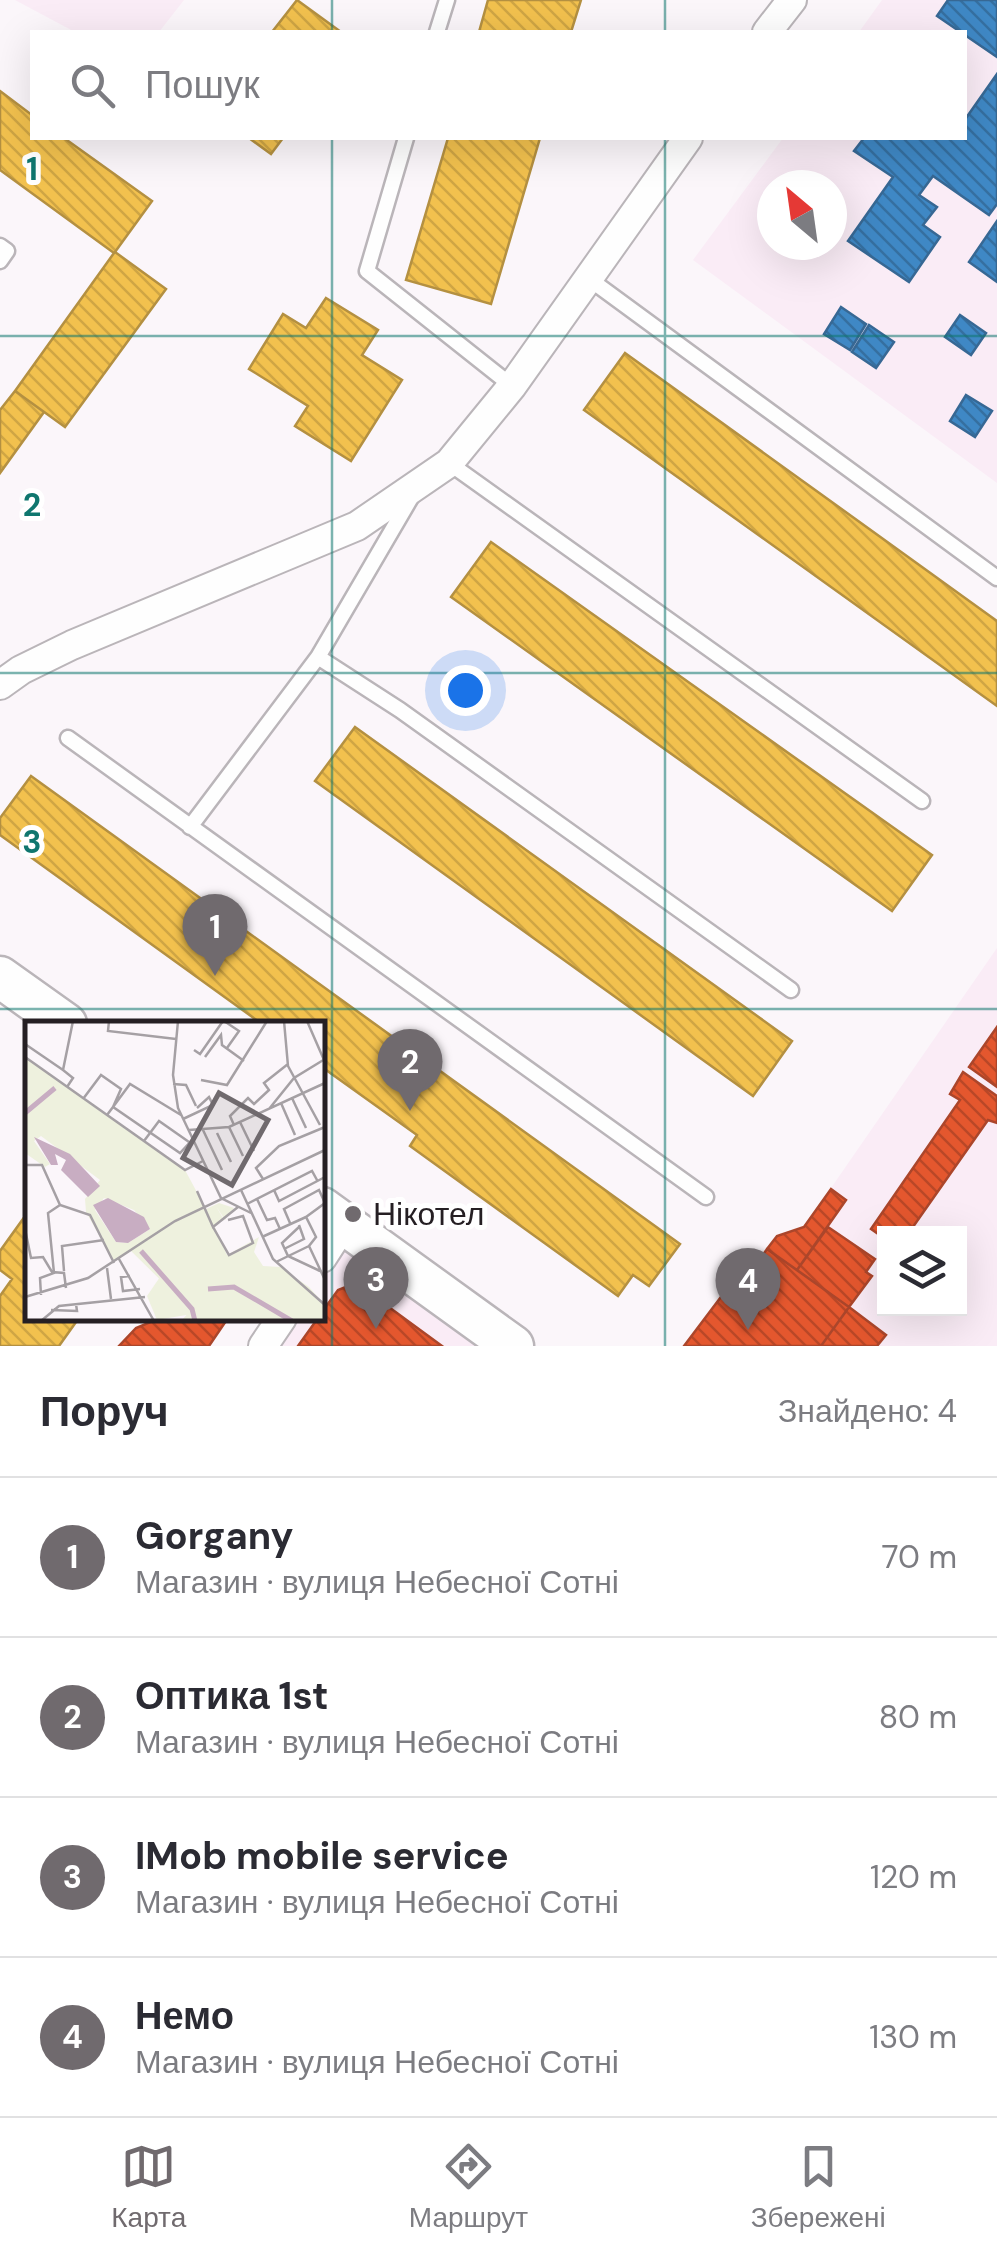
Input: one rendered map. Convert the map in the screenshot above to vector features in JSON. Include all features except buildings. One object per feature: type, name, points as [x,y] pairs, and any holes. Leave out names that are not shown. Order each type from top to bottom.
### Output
[{"type":"street","points":[[769,30],[792,0]]},
{"type":"street","points":[[0,685],[72,645],[357,526],[449,462],[512,386],[687,140]]},
{"type":"street","points":[[0,976],[62,1021]]},
{"type":"street","points":[[325,1247],[333,1216],[513,1346]]},
{"type":"street","points":[[262,1346],[280,1321]]},
{"type":"lane","points":[[438,30],[446,0]]},
{"type":"lane","points":[[405,140],[367,270],[512,386]]},
{"type":"lane","points":[[0,246],[7,251],[0,261]]},
{"type":"lane","points":[[588,278],[997,578]]},
{"type":"lane","points":[[449,462],[922,801]]},
{"type":"lane","points":[[190,826],[318,657],[417,486]]},
{"type":"lane","points":[[318,657],[400,710],[791,990]]},
{"type":"lane","points":[[68,738],[706,1197]]},
{"type":"shaded area","points":[[15,0],[184,0],[161,30],[71,30]]},
{"type":"shaded area","points":[[882,0],[997,0],[997,483],[693,260],[757,173],[757,260],[847,260],[847,170],[759,170],[782,140],[967,140],[967,30],[860,30]]},
{"type":"shaded area","points":[[997,948],[997,1346],[685,1346],[742,1269],[750,1272],[777,1236],[804,1227]]},
{"type":"shaded area","points":[[345,1221],[515,1346],[259,1346],[277,1321],[325,1321],[325,1251]]},
{"type":"place","name":"Gorgany","points":[[215,976]]},
{"type":"place","name":"Оптика 1st","points":[[410,1111]]},
{"type":"place","name":"Нікотел","points":[[353,1214]]},
{"type":"place","name":"IMob mobile service","points":[[376,1329]]},
{"type":"place","name":"Немо","points":[[748,1330]]}]
